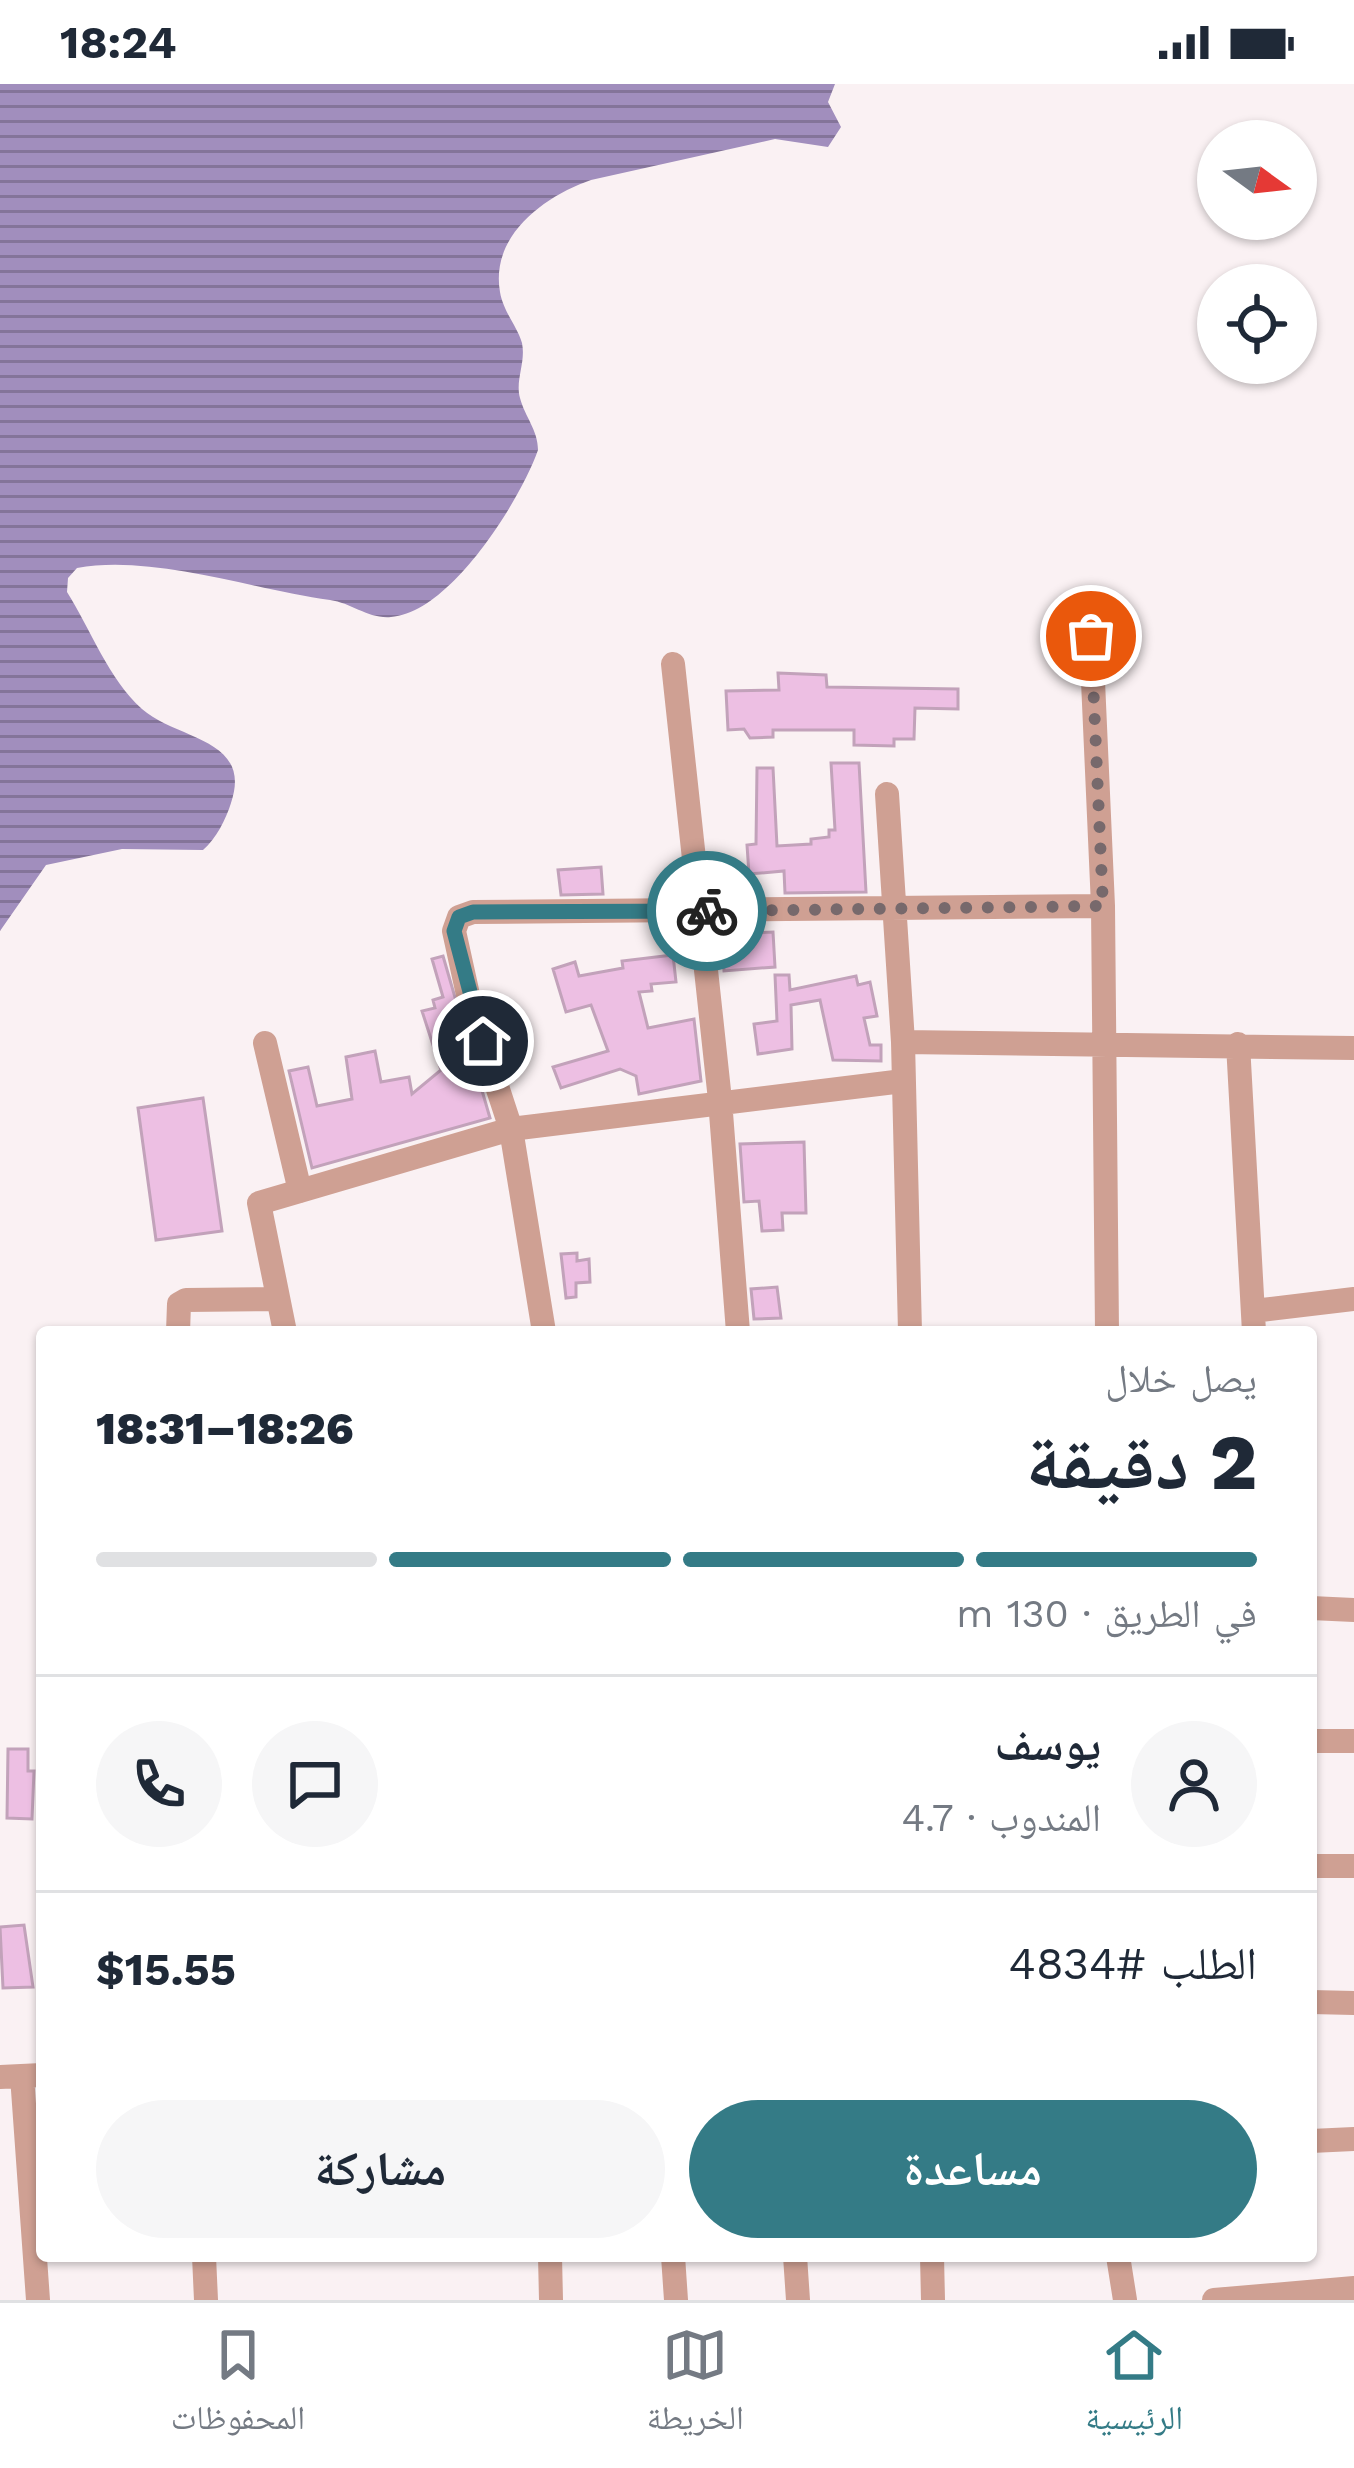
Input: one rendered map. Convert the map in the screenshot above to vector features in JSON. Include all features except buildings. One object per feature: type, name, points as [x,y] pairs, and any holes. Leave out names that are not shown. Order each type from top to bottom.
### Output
[{"type":"street","points":[[1091,636],[1103,906],[1100,1044],[1107,1326]]},
{"type":"street","points":[[673,664],[720,1100],[738,1326]]},
{"type":"street","points":[[887,794],[902,1042],[910,1326]]},
{"type":"street","points":[[539,1326],[511,1129],[470,1004],[454,931],[459,917],[473,912],[1103,906]]},
{"type":"street","points":[[265,1042],[300,1192]]},
{"type":"street","points":[[902,1042],[1354,1048]]},
{"type":"street","points":[[1238,1044],[1254,1321],[1354,1299]]},
{"type":"street","points":[[284,1326],[259,1203],[511,1129],[903,1081]]},
{"type":"street","points":[[178,1326],[179,1304],[186,1300],[277,1298]]},
{"type":"street","points":[[1317,1608],[1354,1610]]},
{"type":"street","points":[[1317,1741],[1354,1741]]},
{"type":"street","points":[[1317,1866],[1354,1867]]},
{"type":"street","points":[[1317,2002],[1354,2002]]},
{"type":"street","points":[[22,2076],[38,2300]]},
{"type":"street","points":[[1317,2141],[1354,2140]]},
{"type":"street","points":[[204,2262],[206,2300]]},
{"type":"street","points":[[550,2262],[551,2300]]},
{"type":"street","points":[[673,2262],[676,2300]]},
{"type":"street","points":[[796,2262],[798,2300]]},
{"type":"street","points":[[932,2262],[934,2300]]},
{"type":"street","points":[[1119,2262],[1125,2300]]},
{"type":"street","points":[[1214,2300],[1354,2288]]},
{"type":"shaded area","points":[[0,84],[835,84],[828,102],[841,127],[828,147],[775,139],[591,180],[556,196],[524,221],[504,253],[500,292],[522,343],[519,391],[538,450],[516,497],[480,551],[459,576],[414,611],[383,617],[338,602],[170,569],[77,568],[68,578],[67,592],[110,669],[142,709],[222,753],[235,782],[231,803],[203,850],[122,849],[46,865],[0,931]]},
{"type":"way so far","points":[[707,911],[1103,906],[1091,636]]},
{"type":"route","points":[[483,1041],[454,931],[459,917],[473,912],[707,911]]}]
